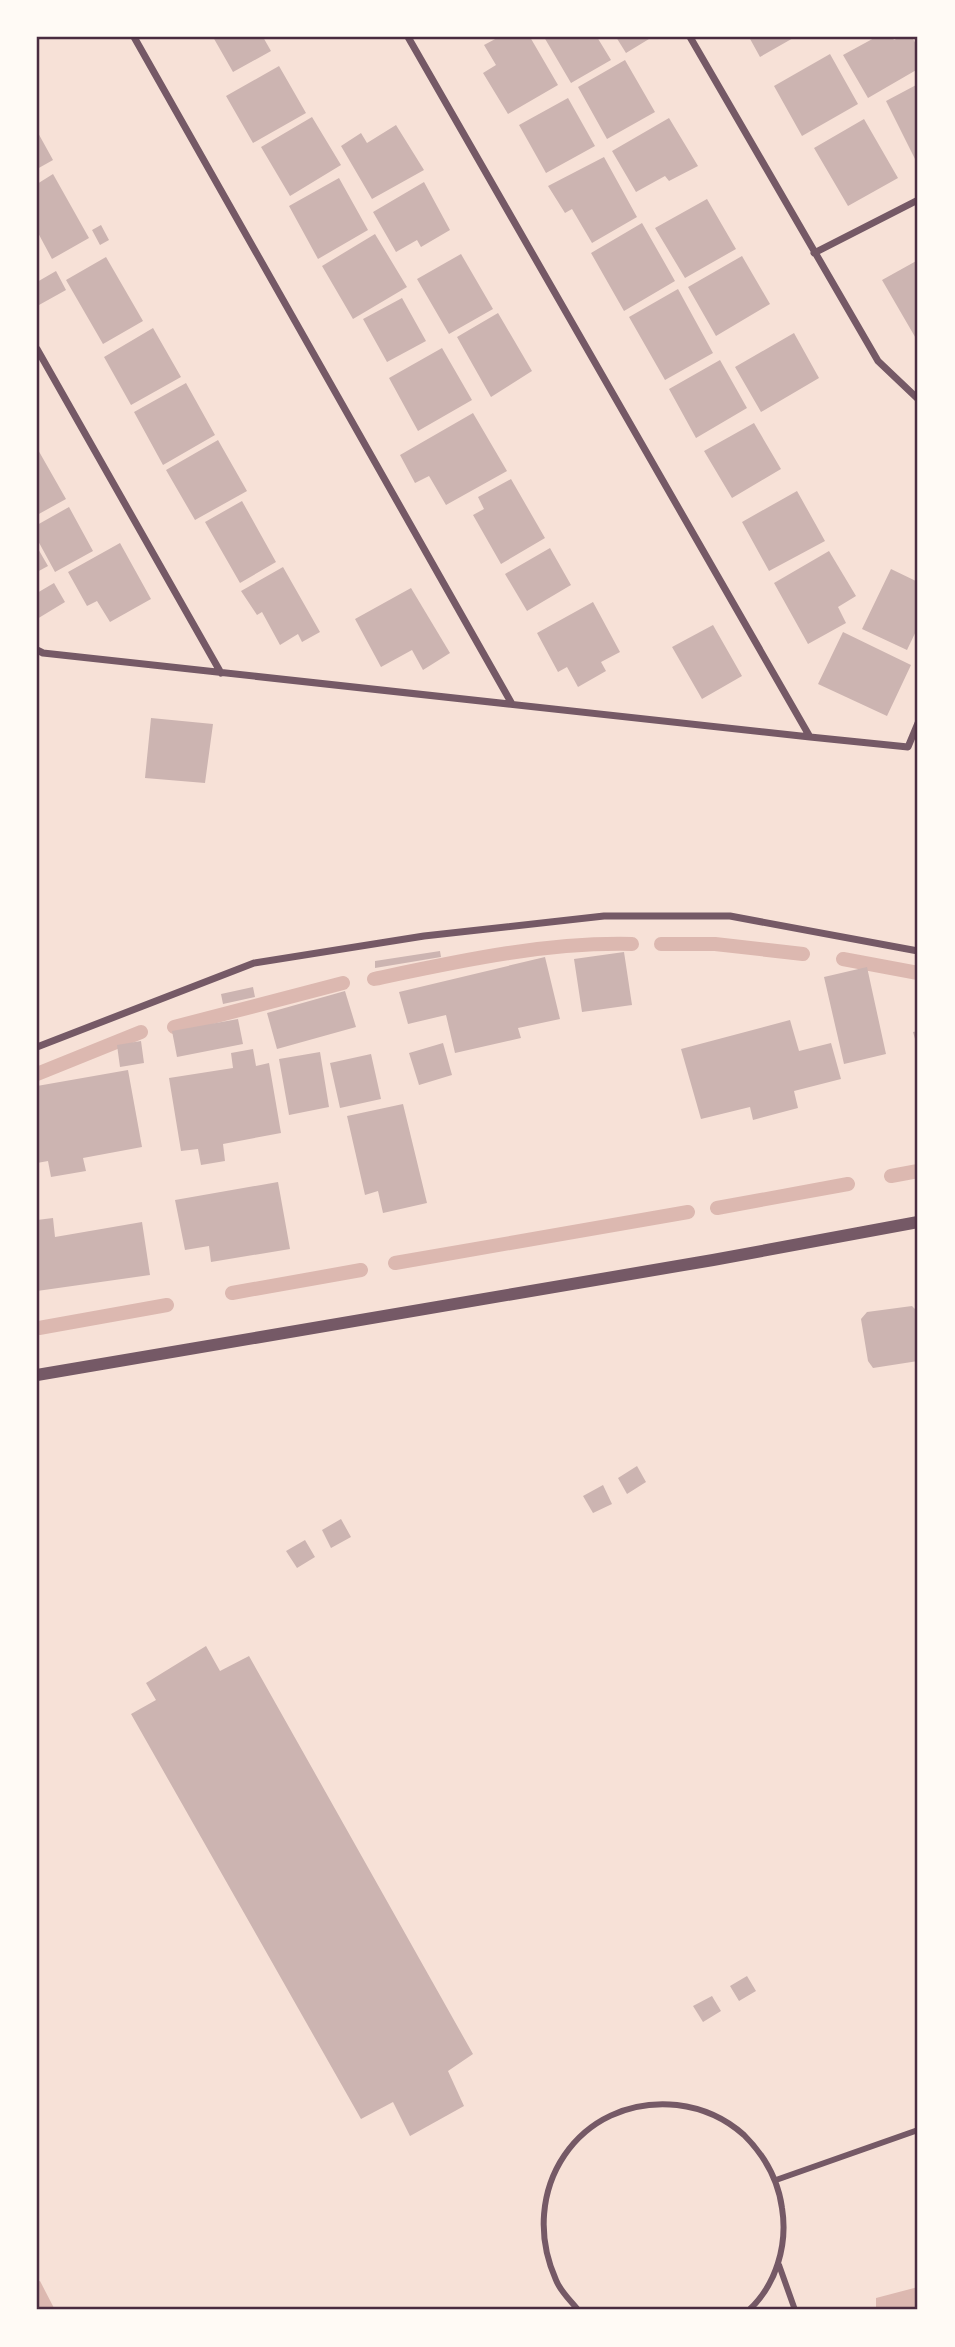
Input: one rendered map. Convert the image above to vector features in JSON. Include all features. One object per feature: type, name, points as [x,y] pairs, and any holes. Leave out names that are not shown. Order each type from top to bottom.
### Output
[{"type":"street","points":[[134,37],[512,705]]},
{"type":"street","points":[[408,37],[810,737]]},
{"type":"street","points":[[690,37],[878,361],[918,399]]},
{"type":"street","points":[[814,253],[918,200]]},
{"type":"street","points":[[37,349],[221,673]]},
{"type":"street","points":[[37,650],[43,653],[221,673],[908,747],[918,723]]},
{"type":"street","points":[[37,1047],[254,963],[424,936],[590,917],[730,916],[918,951]]},
{"type":"street","points":[[37,1375],[700,1262],[918,1222]]},
{"type":"street","points":[[578,2310],[556,2282],[544,2243],[544,2203],[557,2165],[583,2133],[617,2112],[656,2103],[696,2107],[732,2124],[761,2151],[779,2186],[785,2225],[779,2265],[760,2300],[749,2310]]},
{"type":"street","points":[[776,2180],[918,2130]]},
{"type":"street","points":[[779,2265],[795,2310]]},
{"type":"shaded area","points":[[40,2281],[55,2310],[37,2310],[37,2282]]},
{"type":"shaded area","points":[[918,2287],[918,2310],[876,2310],[876,2298]]},
{"type":"building","points":[[213,37],[263,37],[271,51],[233,72]]},
{"type":"building","points":[[499,37],[530,37],[558,85],[508,114],[483,73],[496,65],[484,45]]},
{"type":"building","points":[[544,37],[597,37],[611,60],[571,83]]},
{"type":"building","points":[[616,37],[648,37],[649,39],[626,53]]},
{"type":"building","points":[[749,37],[795,37],[760,57]]},
{"type":"building","points":[[876,37],[892,37],[894,40],[912,37],[918,48],[918,69],[868,98],[843,55]]},
{"type":"building","points":[[830,54],[858,104],[802,136],[774,86]]},
{"type":"building","points":[[625,60],[655,112],[607,139],[578,87]]},
{"type":"building","points":[[279,66],[306,113],[253,143],[226,96]]},
{"type":"building","points":[[918,84],[918,157],[915,159],[886,101]]},
{"type":"building","points":[[568,98],[595,146],[546,173],[519,125]]},
{"type":"building","points":[[312,117],[341,165],[290,196],[261,147]]},
{"type":"building","points":[[669,118],[698,166],[669,181],[665,176],[636,192],[612,151]]},
{"type":"building","points":[[864,119],[898,178],[848,206],[814,148]]},
{"type":"building","points":[[396,125],[424,170],[372,199],[341,146],[361,133],[367,143]]},
{"type":"building","points":[[37,131],[53,160],[37,169]]},
{"type":"building","points":[[604,157],[637,217],[592,243],[572,209],[565,213],[548,186]]},
{"type":"building","points":[[53,174],[89,238],[52,259],[37,231],[37,184]]},
{"type":"building","points":[[339,178],[368,230],[318,259],[289,206]]},
{"type":"building","points":[[424,182],[450,230],[421,247],[417,240],[396,252],[373,212]]},
{"type":"building","points":[[707,199],[736,249],[685,278],[655,228]]},
{"type":"building","points":[[642,223],[675,281],[624,311],[591,253]]},
{"type":"building","points":[[101,225],[109,240],[100,245],[92,230]]},
{"type":"building","points":[[375,234],[407,287],[353,319],[322,266]]},
{"type":"building","points":[[461,254],[493,309],[449,334],[417,279]]},
{"type":"building","points":[[742,256],[770,304],[716,336],[688,287]]},
{"type":"building","points":[[106,257],[143,321],[103,344],[66,280]]},
{"type":"building","points":[[918,260],[918,342],[882,280]]},
{"type":"building","points":[[56,271],[66,290],[39,305],[37,282]]},
{"type":"building","points":[[678,289],[713,353],[665,380],[629,317]]},
{"type":"building","points":[[402,298],[426,341],[387,362],[363,319]]},
{"type":"building","points":[[498,313],[532,371],[491,397],[457,337]]},
{"type":"building","points":[[153,328],[181,377],[131,405],[104,357]]},
{"type":"building","points":[[794,333],[819,378],[761,412],[735,367]]},
{"type":"building","points":[[442,348],[472,400],[418,431],[389,378]]},
{"type":"building","points":[[720,360],[747,408],[696,438],[669,389]]},
{"type":"building","points":[[186,383],[215,435],[163,465],[134,412]]},
{"type":"building","points":[[473,413],[507,471],[446,505],[429,476],[415,483],[400,455]]},
{"type":"building","points":[[754,423],[781,469],[732,498],[704,451]]},
{"type":"building","points":[[218,440],[247,491],[195,520],[166,470]]},
{"type":"building","points":[[37,448],[66,499],[37,515]]},
{"type":"building","points":[[511,479],[545,538],[501,564],[473,515],[484,509],[478,497]]},
{"type":"building","points":[[797,491],[825,541],[769,571],[742,522]]},
{"type":"building","points":[[242,501],[276,562],[240,583],[205,522]]},
{"type":"building","points":[[69,507],[93,551],[55,572],[37,539],[37,525]]},
{"type":"building","points":[[120,543],[151,599],[110,622],[97,601],[87,606],[68,572]]},
{"type":"building","points":[[37,547],[48,566],[37,572]]},
{"type":"building","points":[[550,548],[571,585],[527,611],[505,574]]},
{"type":"building","points":[[829,551],[856,596],[838,607],[846,623],[808,644],[774,583]]},
{"type":"building","points":[[283,567],[320,632],[302,642],[298,634],[280,645],[262,612],[257,615],[241,591]]},
{"type":"building","points":[[891,569],[918,582],[918,627],[907,650],[862,629]]},
{"type":"building","points":[[54,583],[65,602],[37,619],[37,593]]},
{"type":"building","points":[[411,588],[450,653],[423,670],[412,650],[381,667],[355,619]]},
{"type":"building","points":[[593,602],[620,652],[601,662],[606,671],[578,687],[567,667],[558,672],[537,633]]},
{"type":"building","points":[[713,625],[742,676],[702,699],[672,647]]},
{"type":"building","points":[[843,632],[911,665],[887,716],[818,684]]},
{"type":"building","points":[[151,718],[213,724],[205,783],[145,778]]},
{"type":"building","points":[[440,951],[441,957],[375,968],[375,961]]},
{"type":"building","points":[[624,952],[632,1005],[582,1012],[574,959]]},
{"type":"building","points":[[545,957],[560,1019],[518,1028],[521,1038],[455,1053],[446,1015],[408,1024],[399,992]]},
{"type":"building","points":[[867,967],[886,1054],[844,1064],[824,977]]},
{"type":"building","points":[[253,987],[255,997],[223,1004],[221,994]]},
{"type":"building","points":[[345,991],[356,1027],[277,1049],[267,1013]]},
{"type":"building","points":[[238,1019],[243,1044],[177,1057],[172,1031]]},
{"type":"building","points":[[790,1020],[799,1051],[831,1043],[841,1079],[794,1091],[798,1108],[753,1120],[750,1107],[701,1119],[681,1049]]},
{"type":"building","points":[[918,1031],[918,1049],[913,1032]]},
{"type":"building","points":[[141,1041],[144,1063],[120,1067],[117,1045]]},
{"type":"building","points":[[443,1043],[452,1075],[419,1085],[409,1053]]},
{"type":"building","points":[[253,1049],[256,1066],[269,1063],[281,1133],[223,1144],[225,1161],[201,1165],[198,1149],[181,1151],[169,1078],[233,1068],[231,1053]]},
{"type":"building","points":[[320,1052],[329,1107],[289,1115],[279,1059]]},
{"type":"building","points":[[371,1054],[381,1099],[340,1108],[330,1063]]},
{"type":"building","points":[[128,1070],[142,1147],[83,1158],[86,1171],[51,1177],[48,1161],[37,1163],[37,1086]]},
{"type":"building","points":[[403,1104],[427,1203],[383,1213],[378,1191],[365,1195],[347,1116]]},
{"type":"building","points":[[278,1182],[290,1249],[211,1262],[209,1246],[185,1250],[175,1200]]},
{"type":"building","points":[[53,1218],[55,1237],[142,1222],[150,1275],[37,1291],[37,1220]]},
{"type":"building","points":[[912,1306],[918,1312],[918,1361],[873,1368],[868,1361],[861,1319],[867,1312]]},
{"type":"building","points":[[637,1466],[646,1482],[627,1494],[618,1478]]},
{"type":"building","points":[[603,1485],[612,1504],[593,1513],[583,1496]]},
{"type":"building","points":[[341,1519],[351,1537],[331,1548],[322,1530]]},
{"type":"building","points":[[305,1540],[315,1557],[297,1568],[286,1551]]},
{"type":"building","points":[[206,1646],[220,1671],[249,1656],[473,2054],[448,2071],[464,2106],[410,2136],[393,2102],[361,2119],[131,1714],[156,1700],[146,1683]]},
{"type":"building","points":[[747,1976],[756,1991],[739,2001],[730,1986]]},
{"type":"building","points":[[712,1996],[721,2011],[703,2022],[693,2006]]},
{"type":"waterway","points":[[374,979],[535,949],[632,944]]},
{"type":"waterway","points":[[661,944],[715,944],[803,954]]},
{"type":"waterway","points":[[843,959],[918,973]]},
{"type":"waterway","points":[[174,1027],[343,983]]},
{"type":"waterway","points":[[37,1074],[141,1032]]},
{"type":"waterway","points":[[891,1176],[918,1171]]},
{"type":"waterway","points":[[717,1208],[848,1184]]},
{"type":"waterway","points":[[395,1263],[688,1212]]},
{"type":"waterway","points":[[232,1293],[361,1270]]},
{"type":"waterway","points":[[39,1328],[167,1305]]}]
